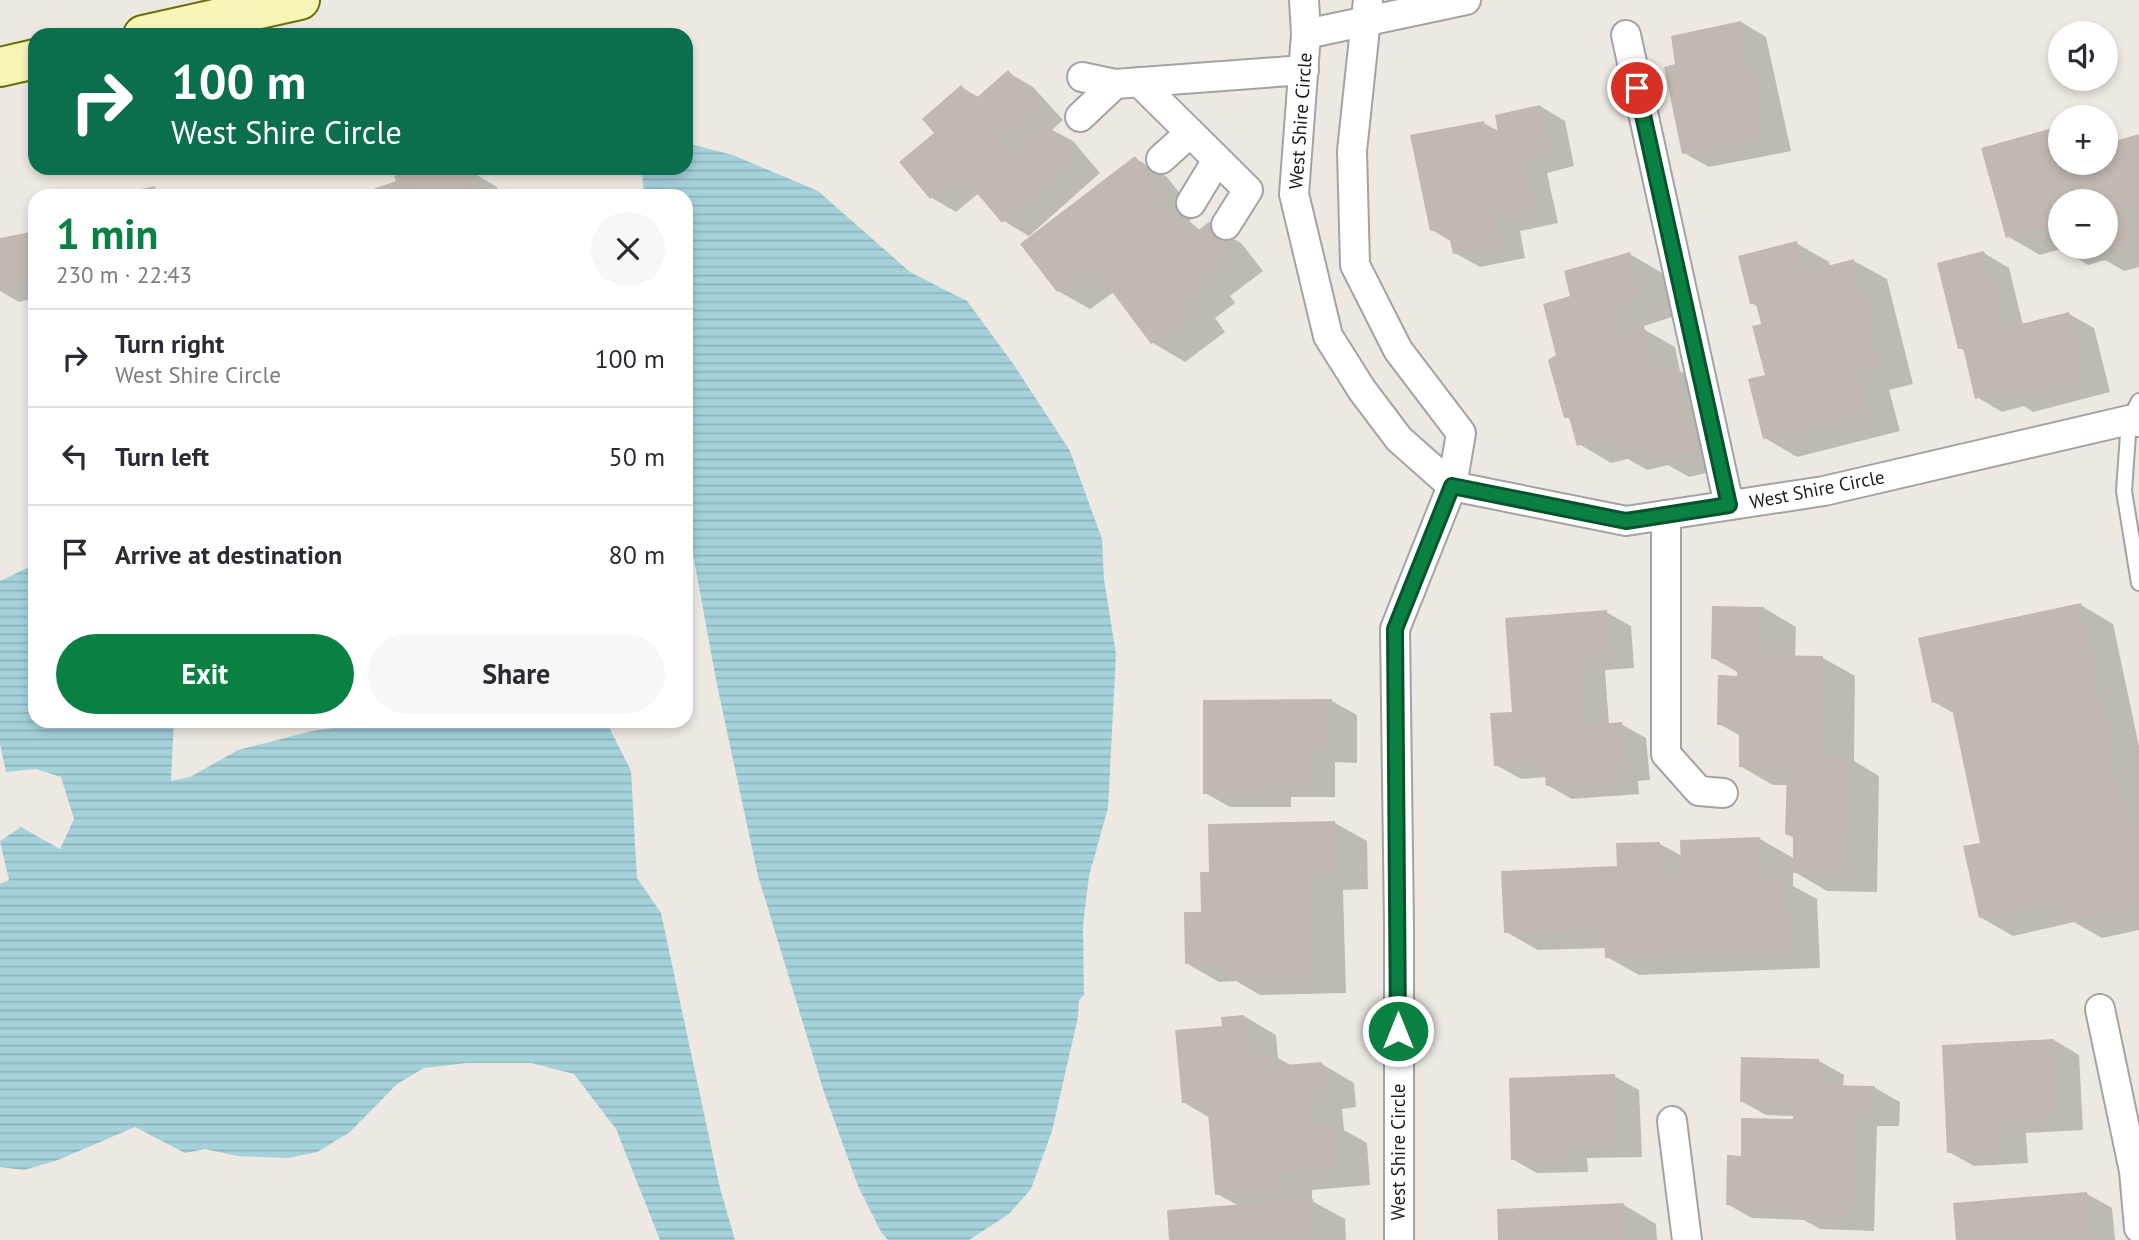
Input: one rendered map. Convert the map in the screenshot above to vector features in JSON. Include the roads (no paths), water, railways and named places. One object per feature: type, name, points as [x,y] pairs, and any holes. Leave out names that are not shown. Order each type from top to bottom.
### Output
[{"type":"main road","points":[[174,28],[300,0]]},
{"type":"main road","points":[[0,67],[28,61]]},
{"type":"street","name":"West Shire Circle","points":[[1304,0],[1306,34],[1294,194],[1328,336],[1362,390],[1399,439],[1452,486],[1626,521],[1824,491],[2136,414]]},
{"type":"street","points":[[1306,34],[1367,11],[1466,0]]},
{"type":"street","name":"West Shire Circle","points":[[1367,11],[1352,151],[1355,265],[1398,350],[1461,433],[1452,486],[1395,629],[1399,1240]]},
{"type":"street","points":[[1626,35],[1729,505]]},
{"type":"street","points":[[1082,77],[1127,83],[1304,71]]},
{"type":"street","points":[[1080,117],[1127,83]]},
{"type":"street","points":[[1127,83],[1189,133],[1248,190],[1226,225]]},
{"type":"street","points":[[1161,159],[1189,133]]},
{"type":"street","points":[[1191,203],[1217,160]]},
{"type":"street","points":[[1666,515],[1665,754],[1699,792],[1723,793]]},
{"type":"street","points":[[2100,1009],[2134,1171],[2139,1228]]},
{"type":"street","points":[[1672,1121],[1687,1240]]},
{"type":"lane","points":[[2136,414],[2124,491],[2139,583]]},
{"type":"water","points":[[693,145],[733,155],[818,191],[910,272],[967,301],[1014,365],[1070,451],[1102,539],[1104,579],[1116,654],[1108,808],[1089,876],[1083,925],[1084,995],[1079,1000],[1078,1017],[1052,1131],[1031,1189],[1009,1214],[969,1240],[888,1240],[881,1232],[858,1186],[824,1092],[758,876],[717,685],[693,554],[693,189],[643,189],[642,175],[693,175]]},
{"type":"water","points":[[28,569],[28,728],[174,728],[171,781],[190,777],[238,750],[333,728],[610,728],[631,771],[637,878],[661,913],[720,1188],[735,1240],[660,1240],[616,1129],[574,1074],[531,1063],[467,1063],[424,1068],[397,1084],[350,1132],[317,1152],[288,1158],[237,1156],[205,1149],[185,1153],[135,1127],[58,1160],[24,1170],[0,1167],[0,884],[9,880],[0,841],[21,827],[60,849],[74,819],[61,777],[36,769],[6,772],[0,744],[0,581]]}]
